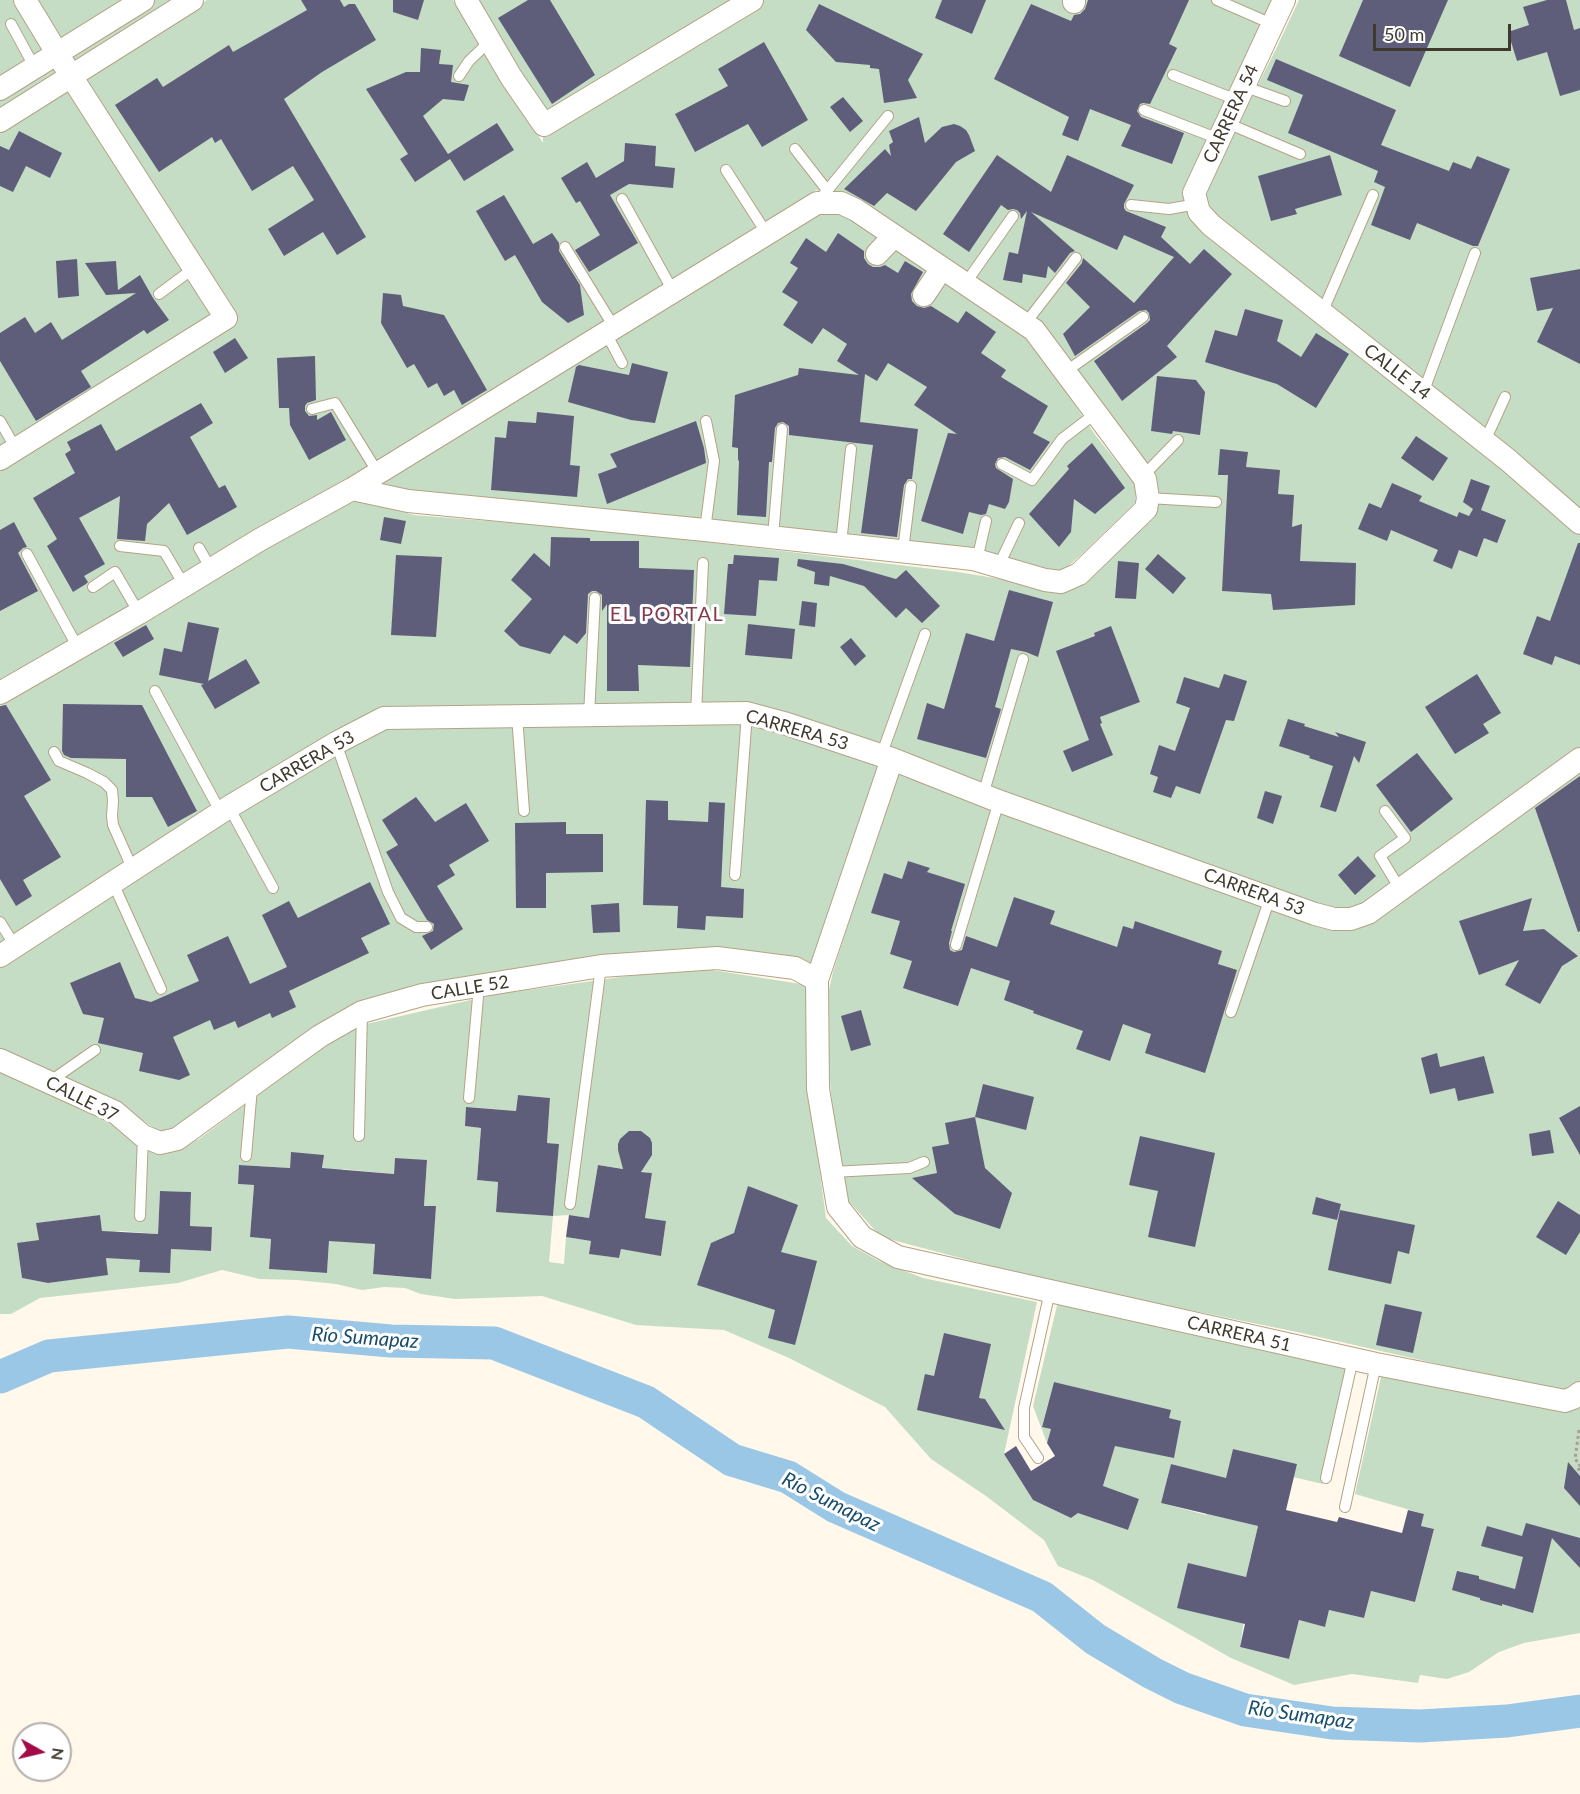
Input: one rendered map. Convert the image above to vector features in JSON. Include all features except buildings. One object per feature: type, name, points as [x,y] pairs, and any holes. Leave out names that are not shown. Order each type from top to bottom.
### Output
[{"type":"street","points":[[8,454],[226,318],[25,0]]},
{"type":"street","points":[[0,89],[143,0]]},
{"type":"street","points":[[0,121],[192,0]]},
{"type":"street","points":[[466,0],[544,125],[752,0]]},
{"type":"street","name":"CARRERA 54","points":[[1197,204],[1194,193],[1284,0]]},
{"type":"street","points":[[0,693],[261,539],[352,489],[767,234],[822,197],[856,210],[942,268],[965,284],[994,314],[1025,324],[1034,330],[1096,413],[1145,487],[1146,509],[1079,574],[1061,582],[1045,580],[988,563],[903,551],[408,501],[352,489]]},
{"type":"street","name":"CALLE 14","points":[[1197,204],[1198,213],[1211,225],[1485,441],[1580,524]]},
{"type":"street","points":[[877,254],[894,236]]},
{"type":"street","points":[[924,295],[942,268]]},
{"type":"street","name":"CARRERA 53","points":[[8,951],[225,810],[336,742],[384,718],[747,713],[887,757],[991,798],[1334,919],[1351,919],[1368,913],[1580,759]]},
{"type":"street","name":"CARRERA 51","points":[[887,757],[817,980],[818,1089],[838,1207],[862,1237],[898,1257],[1376,1364],[1565,1401],[1580,1393]]},
{"type":"street","name":"CALLE 52","points":[[152,1140],[177,1139],[320,1036],[362,1012],[422,995],[601,966],[717,958],[795,968],[817,980]]},
{"type":"street","name":"CALLE 37","points":[[0,1060],[115,1112],[152,1140]]},
{"type":"lane","points":[[1217,0],[1272,24]]},
{"type":"lane","points":[[11,24],[35,68]]},
{"type":"lane","points":[[459,76],[469,61],[490,41]]},
{"type":"lane","points":[[1173,75],[1240,93],[1285,101]]},
{"type":"lane","points":[[1144,110],[1300,154]]},
{"type":"lane","points":[[795,149],[822,197],[888,116]]},
{"type":"lane","points":[[726,170],[767,234]]},
{"type":"lane","points":[[1322,313],[1373,195]]},
{"type":"lane","points":[[622,199],[673,291]]},
{"type":"lane","points":[[1131,205],[1169,209],[1197,204]]},
{"type":"lane","points":[[965,284],[1013,216]]},
{"type":"lane","points":[[565,247],[610,330],[622,363]]},
{"type":"lane","points":[[1423,393],[1475,253]]},
{"type":"lane","points":[[1025,324],[1076,258]]},
{"type":"lane","points":[[159,294],[194,268]]},
{"type":"lane","points":[[1065,372],[1143,317]]},
{"type":"lane","points":[[1485,441],[1504,396]]},
{"type":"lane","points":[[312,409],[334,403],[378,473]]},
{"type":"lane","points":[[1002,464],[1032,480],[1062,439],[1096,413]]},
{"type":"lane","points":[[0,421],[8,454]]},
{"type":"lane","points":[[705,530],[714,461],[706,421]]},
{"type":"lane","points":[[773,537],[782,429]]},
{"type":"lane","points":[[1178,440],[1145,487],[1216,502]]},
{"type":"lane","points":[[841,544],[851,449]]},
{"type":"lane","points":[[903,551],[911,486]]},
{"type":"lane","points":[[986,521],[988,563]]},
{"type":"lane","points":[[988,563],[1019,523]]},
{"type":"lane","points":[[120,546],[164,551],[184,585]]},
{"type":"lane","points":[[199,548],[212,569]]},
{"type":"lane","points":[[27,554],[78,648]]},
{"type":"lane","points":[[696,714],[703,563]]},
{"type":"lane","points":[[93,587],[115,572],[139,613]]},
{"type":"lane","points":[[589,715],[595,598]]},
{"type":"lane","points":[[887,757],[925,634]]},
{"type":"lane","points":[[956,945],[1023,659]]},
{"type":"lane","points":[[155,691],[273,888]]},
{"type":"lane","points":[[735,875],[747,713]]},
{"type":"lane","points":[[517,715],[524,811]]},
{"type":"lane","points":[[336,742],[388,892],[401,918],[416,927],[427,927]]},
{"type":"lane","points":[[54,752],[59,761],[104,782],[112,790],[113,825],[133,870]]},
{"type":"lane","points":[[1385,811],[1405,838],[1380,856],[1400,889]]},
{"type":"lane","points":[[113,883],[161,989]]},
{"type":"lane","points":[[1231,1012],[1270,898]]},
{"type":"lane","points":[[0,922],[8,951]]},
{"type":"lane","points":[[570,1204],[601,966]]},
{"type":"lane","points":[[469,1098],[478,986]]},
{"type":"lane","points":[[359,1136],[362,1012]]},
{"type":"lane","points":[[50,1082],[95,1050]]},
{"type":"lane","points":[[246,1156],[252,1084]]},
{"type":"lane","points":[[140,1216],[152,1140]]},
{"type":"lane","points":[[832,1172],[909,1168],[924,1162]]},
{"type":"lane","points":[[1038,1458],[1024,1437],[1024,1408],[1050,1291]]},
{"type":"lane","points":[[1326,1478],[1353,1359]]},
{"type":"lane","points":[[1345,1507],[1376,1364]]},
{"type":"path","points":[[1579,1430],[1575,1459],[1580,1465],[1577,1467],[1579,1473]]},
{"type":"green space","points":[[0,0],[16,0],[47,53],[0,82]]},
{"type":"green space","points":[[34,0],[133,0],[62,45]]},
{"type":"green space","points":[[151,0],[183,0],[77,68],[68,52]]},
{"type":"green space","points":[[207,0],[453,0],[543,143],[543,132],[764,0],[1274,0],[1187,190],[1580,530],[1580,750],[1367,908],[1331,914],[745,706],[384,711],[0,946],[0,707],[215,578],[354,499],[414,515],[623,532],[958,572],[1067,590],[1152,511],[1045,330],[854,200],[816,190],[800,204],[384,461],[0,685],[0,466],[138,380],[234,326],[83,79]]},
{"type":"green space","points":[[472,0],[738,0],[546,117]]},
{"type":"green space","points":[[1299,0],[1580,0],[1580,513],[1207,209],[1204,199],[1207,185]]},
{"type":"green space","points":[[53,64],[61,76],[0,115],[0,95]]},
{"type":"green space","points":[[67,85],[215,315],[0,450],[0,128]]},
{"type":"green space","points":[[831,209],[843,210],[1030,339],[1096,436],[1137,487],[1135,503],[1066,568],[1053,572],[378,489],[380,478],[757,249]]},
{"type":"green space","points":[[753,721],[883,762],[813,973],[624,956],[414,985],[341,1011],[164,1135],[129,1111],[0,1050],[0,967],[153,865],[356,740],[395,724]]},
{"type":"green space","points":[[1580,769],[1580,1390],[1562,1392],[1297,1332],[1048,1281],[881,1237],[845,1197],[831,1094],[825,1008],[833,972],[896,772],[1338,927]]},
{"type":"green space","points":[[693,967],[807,985],[810,1097],[826,1218],[852,1246],[879,1261],[923,1278],[1037,1302],[1004,1454],[1033,1500],[1071,1518],[1101,1494],[1128,1400],[1054,1382],[1042,1426],[1051,1429],[1047,1443],[1033,1406],[1060,1293],[1352,1363],[1323,1484],[1293,1477],[1297,1464],[1233,1449],[1218,1516],[1258,1526],[1246,1577],[1233,1576],[1244,1620],[1240,1647],[1289,1659],[1299,1620],[1325,1627],[1329,1610],[1364,1618],[1371,1591],[1415,1602],[1434,1529],[1421,1526],[1424,1514],[1355,1494],[1383,1368],[1580,1399],[1580,1633],[1524,1643],[1499,1652],[1469,1672],[1447,1679],[1420,1675],[1418,1683],[1352,1674],[1294,1685],[1231,1658],[1093,1580],[1058,1566],[1044,1540],[986,1496],[931,1459],[885,1407],[789,1358],[724,1330],[636,1325],[542,1296],[455,1299],[421,1294],[405,1288],[384,1287],[362,1290],[336,1284],[260,1279],[222,1270],[178,1283],[40,1298],[11,1314],[0,1314],[0,1073],[87,1109],[153,1150],[175,1152],[180,1147],[199,1139],[349,1028],[492,995]],"holes":[[[518,1095],[550,1098],[547,1143],[559,1144],[553,1216],[496,1211],[498,1182],[477,1180],[481,1128],[465,1126],[467,1107],[516,1111]],[[291,1153],[323,1155],[320,1200],[332,1201],[327,1273],[269,1269],[271,1239],[250,1237],[254,1185],[238,1184],[240,1165],[290,1168]],[[395,1158],[427,1161],[424,1206],[436,1207],[430,1279],[373,1274],[375,1244],[341,1189],[342,1169],[394,1174]],[[598,1165],[652,1173],[645,1218],[666,1221],[661,1255],[621,1249],[619,1258],[590,1254],[591,1241],[566,1237],[564,1264],[549,1262],[553,1216],[569,1215],[589,1218]],[[160,1191],[191,1192],[190,1226],[212,1227],[210,1251],[171,1249],[170,1273],[139,1272],[140,1260],[112,1258],[113,1232],[158,1234]],[[100,1215],[108,1274],[48,1283],[22,1278],[17,1244],[39,1240],[37,1223]],[[1171,1464],[1216,1476],[1206,1515],[1161,1503]],[[1109,1489],[1139,1499],[1128,1530],[1098,1520]]]},
{"type":"waterway","name":"Río Sumapaz","points":[[0,1377],[49,1356],[288,1332],[391,1341],[494,1343],[646,1402],[732,1460],[788,1477],[836,1507],[1042,1597],[1095,1639],[1152,1673],[1182,1688],[1245,1710],[1332,1723],[1420,1726],[1507,1721],[1580,1711]]},
{"type":"district","name":"EL PORTAL","points":[[667,615]]}]
